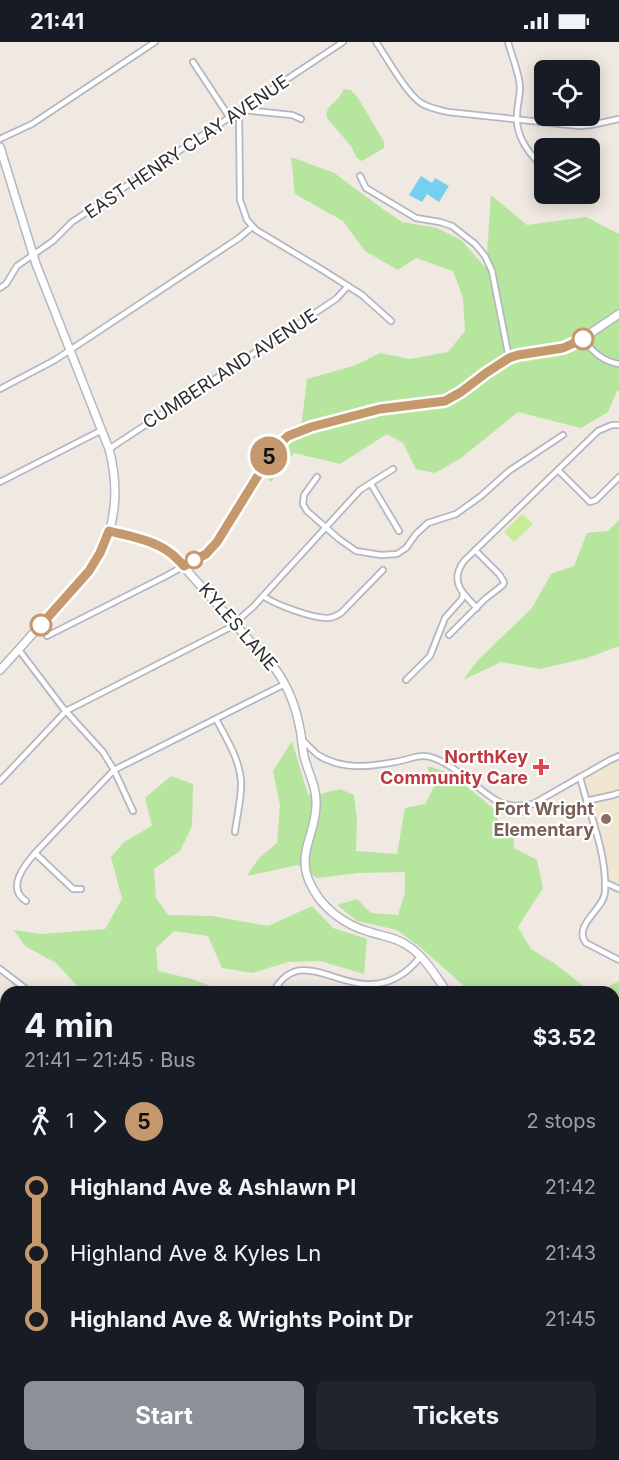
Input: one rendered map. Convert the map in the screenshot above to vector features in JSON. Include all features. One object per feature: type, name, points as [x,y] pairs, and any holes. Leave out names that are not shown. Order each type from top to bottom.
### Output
[{"type":"main road","points":[[0,147],[33,254],[109,448],[115,486],[114,509],[109,531],[89,571],[0,670]]},
{"type":"main road","points":[[184,566],[206,554],[217,542],[269,456],[288,436],[311,427],[380,409],[445,401],[509,358],[563,348],[583,339],[619,314]]},
{"type":"main road","name":"KYLES LANE","points":[[109,531],[163,548],[174,556],[276,670],[296,710],[304,755],[316,795],[314,819],[305,854],[305,867],[311,886],[330,910],[349,924],[402,942],[420,957],[442,986]]},
{"type":"street","points":[[0,139],[32,124],[155,42]]},
{"type":"street","name":"EAST HENRY CLAY AVENUE","points":[[0,288],[6,284],[17,266],[53,241],[72,222],[344,42]]},
{"type":"street","points":[[376,42],[409,91],[422,104],[435,109],[579,126],[619,119]]},
{"type":"street","points":[[508,42],[519,80],[516,118],[518,132],[534,158]]},
{"type":"street","points":[[193,62],[230,118]]},
{"type":"street","points":[[301,119],[241,111],[240,200],[244,214],[252,227],[362,295],[391,321]]},
{"type":"street","points":[[360,176],[366,188],[416,218],[452,226],[476,244],[492,271],[509,358]]},
{"type":"street","points":[[0,389],[42,368],[70,350],[252,227]]},
{"type":"street","name":"CUMBERLAND AVENUE","points":[[109,448],[336,299],[348,286]]},
{"type":"street","points":[[583,339],[601,358],[619,364]]},
{"type":"street","points":[[477,608],[463,594],[457,580],[458,569],[602,428],[619,425]]},
{"type":"street","points":[[0,482],[102,430]]},
{"type":"street","points":[[317,477],[304,495],[303,504],[307,511],[356,551],[381,555],[397,554],[406,548],[428,523],[456,514],[509,471],[563,435]]},
{"type":"street","points":[[0,781],[66,711],[236,624],[360,490],[393,469]]},
{"type":"street","points":[[558,470],[590,502],[596,500],[619,477]]},
{"type":"street","points":[[370,484],[399,531]]},
{"type":"street","points":[[449,635],[504,583],[500,574],[475,550]]},
{"type":"street","points":[[47,636],[184,566]]},
{"type":"street","points":[[263,596],[275,603],[330,618],[340,613],[383,570]]},
{"type":"street","points":[[406,680],[430,657],[445,618],[462,599],[463,594]]},
{"type":"street","points":[[19,650],[66,711],[103,752],[133,811]]},
{"type":"street","points":[[26,901],[18,893],[17,883],[24,867],[114,770],[285,684]]},
{"type":"street","points":[[216,719],[239,770],[241,791],[235,832]]},
{"type":"street","points":[[301,739],[319,755],[348,766],[374,766],[422,756],[441,761],[494,799],[515,806],[533,804],[619,756]]},
{"type":"street","points":[[580,777],[601,851],[606,883],[603,902],[593,913],[582,934],[586,943],[619,960]]},
{"type":"street","points":[[586,801],[619,793]]},
{"type":"street","points":[[35,853],[74,889],[81,889]]},
{"type":"street","points":[[606,883],[619,889]]},
{"type":"street","points":[[277,986],[287,975],[304,969],[362,984],[381,983],[406,972],[420,957]]},
{"type":"street","points":[[0,969],[22,986]]},
{"type":"shaded area","name":"Fort Wright Elementary","points":[[619,756],[619,889],[606,883],[605,867],[580,777]]},
{"type":"green space","points":[[344,89],[351,90],[358,98],[384,142],[384,148],[362,161],[357,158],[351,146],[327,118],[328,109]]},
{"type":"green space","points":[[291,157],[334,173],[402,222],[437,228],[461,240],[486,268],[491,195],[527,225],[586,217],[619,234],[619,391],[608,412],[581,428],[518,412],[461,458],[435,473],[416,469],[403,443],[387,434],[340,464],[294,453],[271,482],[264,475],[280,451],[297,438],[302,420],[307,379],[356,365],[380,353],[410,359],[448,352],[465,331],[463,298],[453,271],[416,258],[398,270],[365,251],[343,221],[295,194]]},
{"type":"green space","points":[[522,514],[533,524],[514,542],[504,532]]},
{"type":"green space","points":[[619,520],[619,646],[587,658],[540,669],[501,662],[463,680],[477,661],[532,608],[551,574],[574,566],[587,533],[608,531]]},
{"type":"green space","points":[[292,741],[308,795],[340,789],[354,795],[357,820],[356,851],[397,854],[405,808],[425,804],[434,787],[427,766],[450,773],[493,808],[499,824],[514,834],[514,848],[537,860],[543,888],[518,927],[531,949],[584,986],[464,986],[397,930],[357,921],[337,905],[357,899],[371,913],[398,915],[405,893],[405,872],[359,873],[317,878],[298,865],[247,876],[259,858],[277,843],[280,805],[273,771]]},
{"type":"green space","points":[[171,776],[193,784],[192,826],[180,851],[154,869],[156,898],[168,915],[212,916],[268,926],[312,906],[333,928],[367,939],[364,974],[320,961],[288,962],[252,973],[222,968],[208,936],[174,931],[156,948],[158,971],[211,986],[77,986],[56,963],[25,946],[14,930],[41,934],[105,929],[122,899],[111,857],[124,842],[152,826],[145,798]]},
{"type":"water","points":[[421,176],[432,183],[435,178],[449,186],[439,202],[427,194],[422,202],[409,195]]},
{"type":"bus line","name":"5","points":[[41,625],[97,561],[109,531],[163,548],[184,566],[206,554],[217,542],[269,456],[281,442],[295,432],[380,409],[445,401],[456,396],[509,358],[563,348],[583,339]]},
{"type":"place","name":"NorthKey Community Care","points":[[541,767]]},
{"type":"place","name":"Fort Wright Elementary","points":[[606,819]]}]
